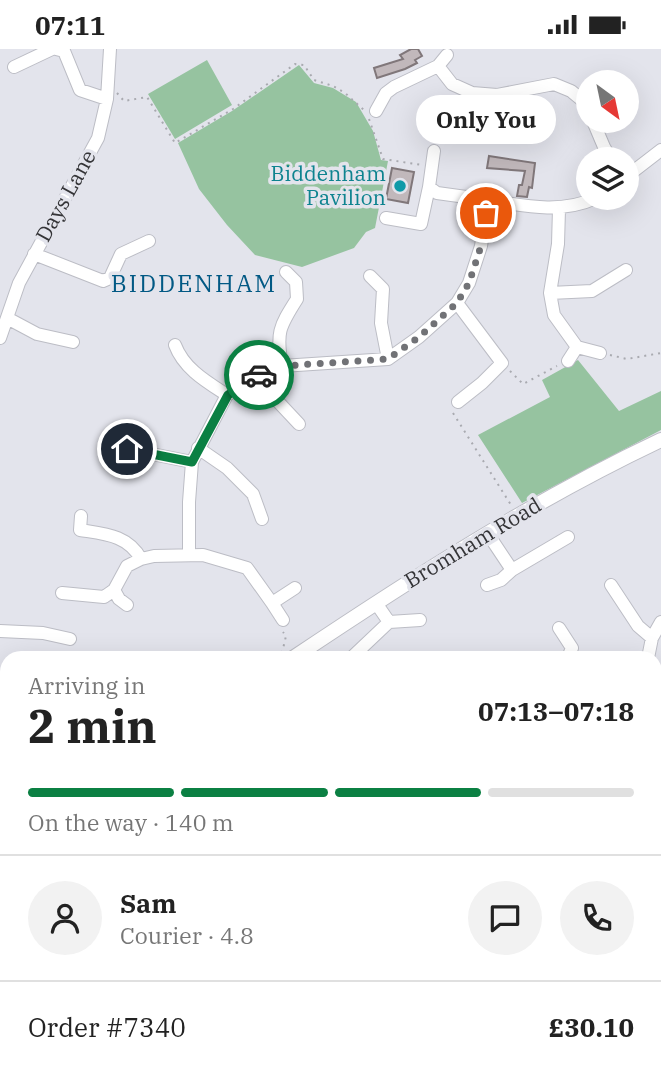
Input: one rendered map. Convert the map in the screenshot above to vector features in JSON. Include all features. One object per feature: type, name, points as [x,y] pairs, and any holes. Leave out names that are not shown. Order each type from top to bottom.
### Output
[{"type":"main road","name":"Bromham Road","points":[[295,651],[518,516],[661,440]]},
{"type":"street","points":[[14,67],[54,49],[64,51],[80,90],[107,99]]},
{"type":"street","name":"Days Lane","points":[[0,338],[19,283],[98,138],[109,86],[110,49]]},
{"type":"street","points":[[376,111],[386,93],[438,66],[447,55]]},
{"type":"street","points":[[438,66],[452,85],[472,93],[496,95],[554,84],[576,95]]},
{"type":"street","points":[[639,167],[661,150]]},
{"type":"street","points":[[386,218],[421,224],[433,190],[434,151]]},
{"type":"street","points":[[433,190],[559,209],[576,204]]},
{"type":"street","points":[[189,555],[192,462],[228,395],[255,377],[282,366],[388,359],[419,337],[457,303],[469,283],[481,246],[488,200]]},
{"type":"street","points":[[559,209],[558,244],[551,293],[554,315],[577,347],[600,353]]},
{"type":"street","points":[[34,254],[103,282],[110,278],[121,254],[149,241]]},
{"type":"street","points":[[551,293],[592,291],[626,270]]},
{"type":"street","points":[[282,366],[277,339],[285,318],[297,299],[296,282],[286,272]]},
{"type":"street","points":[[370,276],[383,289],[381,323],[388,359]]},
{"type":"street","points":[[457,303],[502,363],[458,402]]},
{"type":"street","points":[[7,318],[37,334],[73,342]]},
{"type":"street","points":[[175,345],[180,359],[204,380],[228,395]]},
{"type":"street","points":[[568,361],[577,347]]},
{"type":"street","points":[[255,377],[299,424]]},
{"type":"street","points":[[119,429],[127,449],[192,462]]},
{"type":"street","points":[[198,448],[227,468],[253,494],[262,519]]},
{"type":"street","points":[[81,516],[77,536],[124,540],[134,548],[141,559]]},
{"type":"street","points":[[488,534],[512,570]]},
{"type":"street","points":[[487,585],[501,580],[512,570],[568,537]]},
{"type":"street","points":[[62,593],[104,597],[114,590],[127,566],[141,559],[154,555],[203,555],[247,568],[283,620]]},
{"type":"street","points":[[611,586],[638,626],[652,638]]},
{"type":"street","points":[[272,603],[295,588]]},
{"type":"street","points":[[114,590],[118,599],[127,604]]},
{"type":"street","points":[[376,603],[389,622]]},
{"type":"street","points":[[358,651],[389,622],[420,620]]},
{"type":"street","points":[[649,651],[652,638],[661,622]]},
{"type":"street","points":[[559,628],[572,648],[570,651]]},
{"type":"street","points":[[0,631],[43,633],[70,639]]},
{"type":"path","points":[[109,86],[124,101],[146,97],[175,143],[233,109],[295,64],[301,64],[314,81],[333,86],[357,102],[374,130],[383,159],[424,165]]},
{"type":"path","points":[[600,353],[627,359],[661,353]]},
{"type":"path","points":[[502,363],[523,384],[568,361]]},
{"type":"path","points":[[458,402],[453,414],[518,516]]},
{"type":"path","points":[[283,620],[278,624],[286,636],[287,651]]},
{"type":"green space","points":[[207,60],[232,105],[175,139],[148,94]]},
{"type":"green space","points":[[299,65],[314,83],[333,88],[356,102],[373,131],[381,160],[388,161],[375,228],[366,232],[354,248],[302,267],[255,255],[199,189],[178,143],[232,111]]},
{"type":"green space","points":[[578,360],[619,411],[661,391],[661,430],[522,503],[478,435],[550,397],[542,380]]},
{"type":"building","points":[[411,49],[418,49],[422,56],[415,60],[417,63],[377,78],[374,68],[403,59],[400,55]]},
{"type":"building","points":[[489,156],[535,163],[532,188],[529,187],[527,197],[517,196],[525,171],[487,168]]},
{"type":"building","name":"Biddenham Pavilion","points":[[392,168],[414,172],[408,203],[386,199]]},
{"type":"way so far","points":[[259,375],[282,366],[388,359],[419,337],[457,303],[469,283],[481,246],[486,213]]},
{"type":"place","name":"Biddenham Pavilion","points":[[400,186]]},
{"type":"place","name":"Only You","points":[[486,213]]},
{"type":"district","name":"BIDDENHAM","points":[[194,284]]},
{"type":"route","points":[[127,449],[192,462],[228,395],[259,375]]}]
